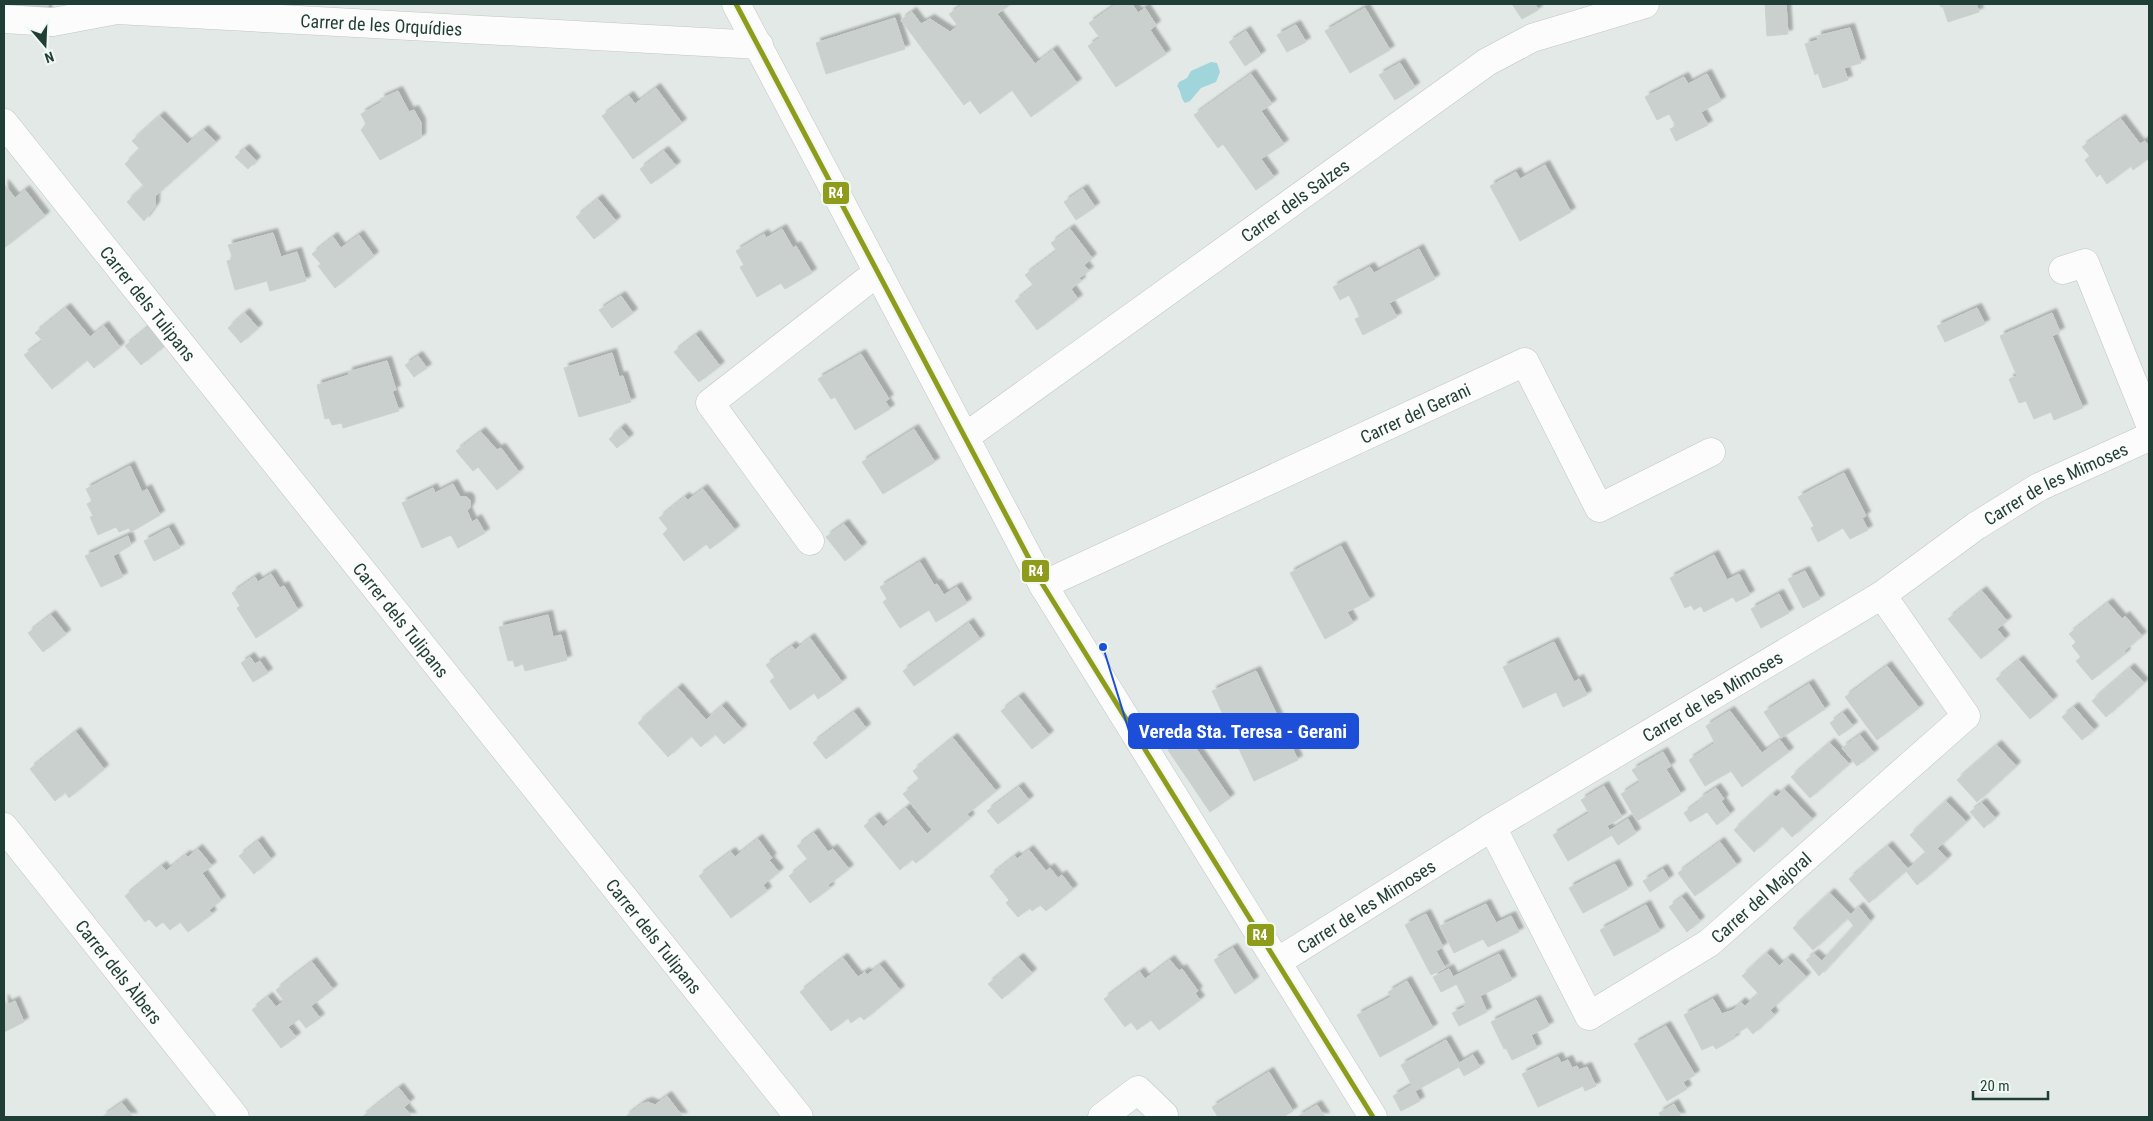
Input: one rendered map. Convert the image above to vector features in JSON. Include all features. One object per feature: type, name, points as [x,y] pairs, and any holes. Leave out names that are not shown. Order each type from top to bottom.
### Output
[{"type":"street","points":[[736,4],[1043,585],[1373,1117]]},
{"type":"street","name":"Carrer dels Salzes","points":[[965,437],[1487,62],[1532,38],[1645,4]]},
{"type":"street","name":"Carrer de les Orquídies","points":[[4,20],[53,22],[117,10],[758,45]]},
{"type":"street","name":"Carrer dels Tulipans","points":[[4,122],[799,1117]]},
{"type":"street","points":[[2063,270],[2084,263],[2149,422]]},
{"type":"street","points":[[810,541],[710,403],[878,272]]},
{"type":"street","name":"Carrer del Gerani","points":[[1043,585],[1525,362],[1599,508],[1711,452]]},
{"type":"street","name":"Carrer de les Mimoses","points":[[1277,962],[1492,828],[1882,595],[1976,526],[2039,488],[2149,437]]},
{"type":"street","name":"Carrer del Majoral","points":[[1492,828],[1589,1016],[1709,943],[1966,716],[1882,595]]},
{"type":"street","name":"Carrer dels Àlbers","points":[[4,827],[235,1117]]},
{"type":"street","points":[[1102,1117],[1138,1090],[1164,1115]]},
{"type":"water","points":[[1211,62],[1217,63],[1220,72],[1216,82],[1201,88],[1190,101],[1185,103],[1177,86],[1179,82],[1187,78],[1191,71]]},
{"type":"building","points":[[4,4],[48,4],[47,13],[4,10]]},
{"type":"building","points":[[964,4],[1011,4],[997,14],[1035,64],[1053,50],[1077,83],[1031,117],[1012,90],[980,114],[970,100],[964,105],[901,20],[912,12],[921,24],[930,19],[950,32],[958,26],[949,14]]},
{"type":"building","points":[[1117,4],[1132,4],[1138,13],[1145,8],[1156,25],[1150,30],[1166,54],[1116,87],[1088,46],[1100,38],[1089,23]]},
{"type":"building","points":[[1512,4],[1535,4],[1538,10],[1522,19]]},
{"type":"building","points":[[1765,4],[1786,4],[1788,34],[1767,36]]},
{"type":"building","points":[[1939,4],[1976,4],[1979,12],[1948,22],[1943,7]]},
{"type":"building","points":[[1365,8],[1390,50],[1350,73],[1325,31]]},
{"type":"building","points":[[895,18],[905,49],[826,74],[816,43]]},
{"type":"building","points":[[1296,25],[1306,42],[1287,52],[1277,35]]},
{"type":"building","points":[[1850,28],[1861,63],[1844,68],[1848,80],[1823,88],[1818,73],[1815,75],[1805,44],[1818,40],[1817,36]]},
{"type":"building","points":[[1246,31],[1261,55],[1245,66],[1229,42]]},
{"type":"building","points":[[1400,63],[1415,87],[1395,100],[1379,75]]},
{"type":"building","points":[[1251,74],[1272,104],[1261,111],[1284,144],[1261,159],[1274,177],[1256,190],[1223,144],[1218,148],[1194,115]]},
{"type":"building","points":[[1707,74],[1721,101],[1701,112],[1708,125],[1676,141],[1670,129],[1676,126],[1669,114],[1657,120],[1645,97],[1684,77],[1688,84]]},
{"type":"building","points":[[656,88],[682,123],[633,159],[602,116],[629,96],[635,104]]},
{"type":"building","points":[[398,91],[409,112],[414,110],[421,123],[421,138],[380,160],[361,130],[366,124],[361,114],[382,102],[380,99]]},
{"type":"building","points":[[160,116],[187,144],[204,130],[216,142],[155,196],[155,206],[144,221],[127,202],[144,186],[125,164],[140,149],[132,141]]},
{"type":"building","points":[[2121,119],[2140,144],[2145,141],[2149,146],[2149,158],[2133,170],[2131,166],[2107,184],[2100,174],[2097,177],[2085,160],[2090,156],[2082,147]]},
{"type":"building","points":[[245,149],[256,161],[248,169],[235,157]]},
{"type":"building","points":[[664,151],[676,166],[651,184],[640,169]]},
{"type":"building","points":[[1545,165],[1571,212],[1520,241],[1490,186],[1516,172],[1520,179]]},
{"type":"building","points":[[4,184],[15,198],[4,207]]},
{"type":"building","points":[[1083,189],[1095,207],[1076,220],[1064,202]]},
{"type":"building","points":[[25,190],[45,216],[4,248],[4,207]]},
{"type":"building","points":[[598,199],[616,221],[594,239],[576,217]]},
{"type":"building","points":[[782,229],[793,248],[796,246],[812,273],[785,289],[781,283],[757,297],[740,267],[744,265],[736,251],[764,234],[766,238]]},
{"type":"building","points":[[1070,229],[1092,258],[1084,265],[1089,271],[1079,278],[1081,281],[1071,289],[1078,299],[1037,330],[1015,301],[1034,286],[1025,275],[1057,251],[1051,243]]},
{"type":"building","points":[[273,233],[281,257],[297,252],[306,281],[270,291],[267,281],[235,290],[227,261],[233,259],[228,245]]},
{"type":"building","points":[[359,235],[374,256],[335,288],[318,266],[321,264],[312,254],[333,237],[341,248]]},
{"type":"building","points":[[1419,249],[1435,279],[1389,303],[1397,317],[1363,335],[1355,319],[1360,317],[1349,295],[1340,300],[1333,287],[1370,267],[1374,273]]},
{"type":"building","points":[[621,296],[633,313],[612,328],[599,310]]},
{"type":"building","points":[[66,308],[90,337],[104,326],[120,347],[94,368],[87,360],[52,389],[24,355],[43,341],[35,333]]},
{"type":"building","points":[[1977,308],[1985,324],[1945,342],[1937,326]]},
{"type":"building","points":[[245,313],[258,328],[241,343],[228,328]]},
{"type":"building","points":[[2052,313],[2060,332],[2052,336],[2083,408],[2054,420],[2051,412],[2034,419],[2026,401],[2019,403],[2009,379],[2017,376],[2000,336]]},
{"type":"building","points":[[151,325],[167,344],[141,365],[125,346]]},
{"type":"building","points":[[696,335],[720,366],[699,382],[674,352]]},
{"type":"building","points":[[612,353],[619,377],[623,376],[631,402],[579,417],[564,368]]},
{"type":"building","points":[[861,354],[889,399],[885,401],[890,409],[855,430],[835,397],[831,399],[818,379]]},
{"type":"building","points":[[418,356],[427,368],[414,377],[405,365]]},
{"type":"building","points":[[387,361],[396,390],[392,391],[399,411],[343,428],[342,423],[332,425],[329,418],[325,419],[317,385],[349,375],[348,372]]},
{"type":"building","points":[[621,428],[629,438],[617,448],[609,439]]},
{"type":"building","points":[[914,429],[935,462],[883,494],[862,462]]},
{"type":"building","points":[[481,432],[497,450],[501,448],[519,472],[497,490],[478,467],[473,471],[456,451]]},
{"type":"building","points":[[130,466],[142,492],[147,489],[160,515],[131,532],[129,528],[119,532],[116,527],[98,535],[90,517],[93,516],[87,504],[92,501],[86,489]]},
{"type":"building","points":[[1844,473],[1866,516],[1862,518],[1868,530],[1850,539],[1843,528],[1818,542],[1811,528],[1814,526],[1798,497]]},
{"type":"building","points":[[453,484],[460,497],[467,497],[470,500],[470,507],[467,511],[472,522],[477,519],[485,533],[458,548],[451,535],[422,548],[402,503],[433,488],[435,493]]},
{"type":"building","points":[[703,489],[735,530],[710,549],[706,544],[684,561],[663,534],[668,529],[659,518],[685,497],[688,500]]},
{"type":"building","points":[[844,524],[862,547],[845,561],[826,537]]},
{"type":"building","points":[[169,528],[180,548],[154,561],[144,541]]},
{"type":"building","points":[[128,536],[131,545],[113,556],[123,577],[101,587],[85,556]]},
{"type":"building","points":[[1341,546],[1370,600],[1347,612],[1353,623],[1325,639],[1290,573]]},
{"type":"building","points":[[1714,555],[1727,580],[1739,574],[1750,595],[1736,602],[1733,597],[1704,612],[1701,606],[1694,610],[1691,605],[1685,608],[1670,578]]},
{"type":"building","points":[[920,562],[934,585],[937,584],[944,595],[957,587],[967,603],[936,622],[929,610],[900,628],[883,602],[887,599],[880,587]]},
{"type":"building","points":[[1805,571],[1820,599],[1803,608],[1788,579]]},
{"type":"building","points":[[271,574],[280,588],[284,586],[298,610],[256,638],[237,608],[240,606],[232,593],[255,577],[258,582]]},
{"type":"building","points":[[1982,591],[2007,621],[1997,629],[2005,639],[1981,659],[1948,619]]},
{"type":"building","points":[[1779,594],[1789,613],[1761,628],[1751,609]]},
{"type":"building","points":[[2108,603],[2122,619],[2125,616],[2142,636],[2124,651],[2126,653],[2092,680],[2076,661],[2081,657],[2072,646],[2076,642],[2069,634]]},
{"type":"building","points":[[51,615],[66,634],[43,652],[28,633]]},
{"type":"building","points":[[548,615],[553,637],[561,635],[567,660],[525,671],[523,664],[515,667],[513,660],[508,661],[499,627]]},
{"type":"building","points":[[969,623],[980,639],[914,686],[903,671]]},
{"type":"building","points":[[810,638],[842,682],[818,699],[814,693],[790,710],[770,681],[775,677],[766,665],[792,646],[795,650]]},
{"type":"building","points":[[1554,642],[1574,682],[1579,679],[1587,695],[1563,707],[1556,692],[1523,708],[1503,667]]},
{"type":"building","points":[[250,657],[255,664],[260,661],[268,673],[253,682],[241,663]]},
{"type":"building","points":[[2019,660],[2053,700],[2030,719],[1996,679]]},
{"type":"building","points":[[1887,666],[1919,708],[1877,740],[1845,697]]},
{"type":"building","points":[[2130,668],[2144,683],[2106,717],[2092,701]]},
{"type":"building","points":[[1256,671],[1298,760],[1254,781],[1212,691]]},
{"type":"building","points":[[1809,684],[1825,709],[1781,738],[1764,712]]},
{"type":"building","points":[[678,688],[706,720],[722,706],[742,729],[724,744],[715,734],[701,747],[691,736],[668,757],[638,723]]},
{"type":"building","points":[[1019,697],[1049,735],[1032,749],[1001,711]]},
{"type":"building","points":[[2074,707],[2094,730],[2082,740],[2062,717]]},
{"type":"building","points":[[1730,711],[1771,765],[1742,787],[1731,771],[1705,786],[1689,760],[1715,743],[1706,726]]},
{"type":"building","points":[[854,712],[866,728],[826,759],[813,743]]},
{"type":"building","points":[[1843,713],[1853,726],[1839,736],[1830,723]]},
{"type":"building","points":[[76,732],[104,769],[69,798],[65,792],[55,801],[30,769]]},
{"type":"building","points":[[1860,735],[1874,753],[1857,766],[1842,748]]},
{"type":"building","points":[[1188,737],[1230,798],[1210,812],[1168,750]]},
{"type":"building","points":[[953,738],[996,791],[967,814],[970,818],[916,863],[912,859],[900,870],[864,826],[875,817],[883,827],[906,808],[927,834],[932,829],[903,794],[920,780],[913,771]]},
{"type":"building","points":[[1780,740],[1789,752],[1771,765],[1762,753]]},
{"type":"building","points":[[1830,743],[1849,764],[1810,798],[1791,777]]},
{"type":"building","points":[[1997,745],[2016,766],[1977,802],[1957,780]]},
{"type":"building","points":[[1663,752],[1671,766],[1666,769],[1681,794],[1637,821],[1621,794],[1640,782],[1632,770]]},
{"type":"building","points":[[1604,786],[1622,817],[1607,826],[1612,835],[1568,861],[1553,835],[1589,813],[1581,800]]},
{"type":"building","points":[[1019,787],[1029,800],[998,824],[987,811]]},
{"type":"building","points":[[1716,788],[1724,799],[1707,812],[1699,799]]},
{"type":"building","points":[[1784,789],[1812,819],[1792,837],[1782,826],[1754,852],[1734,830],[1773,794],[1776,797]]},
{"type":"building","points":[[1700,801],[1707,812],[1690,822],[1684,813]]},
{"type":"building","points":[[1721,801],[1730,814],[1717,825],[1707,812]]},
{"type":"building","points":[[1946,801],[1966,822],[1929,856],[1910,835]]},
{"type":"building","points":[[1982,803],[1995,818],[1984,828],[1970,812]]},
{"type":"building","points":[[1628,819],[1636,833],[1618,845],[1609,831]]},
{"type":"building","points":[[814,833],[828,852],[833,849],[849,869],[828,885],[797,846]]},
{"type":"building","points":[[758,839],[772,858],[769,860],[779,872],[763,885],[767,891],[731,918],[699,876],[731,852],[735,857]]},
{"type":"building","points":[[258,841],[271,859],[254,874],[239,856]]},
{"type":"building","points":[[1720,842],[1737,865],[1695,896],[1678,873]]},
{"type":"building","points":[[1888,846],[1908,869],[1869,903],[1849,879]]},
{"type":"building","points":[[1937,848],[1947,859],[1928,876],[1916,862],[1927,853],[1929,856]]},
{"type":"building","points":[[198,849],[212,866],[202,873],[221,900],[209,910],[212,914],[188,932],[180,922],[170,930],[163,922],[156,927],[149,919],[145,922],[125,896],[162,866],[166,871],[186,855],[188,857]]},
{"type":"building","points":[[1029,850],[1046,871],[1050,868],[1058,878],[1062,875],[1073,889],[1046,911],[1040,905],[1032,911],[1030,908],[1018,917],[1006,903],[1009,900],[990,876],[1015,856],[1017,859]]},
{"type":"building","points":[[809,860],[830,888],[810,903],[789,876]]},
{"type":"building","points":[[1916,862],[1928,876],[1917,885],[1906,871]]},
{"type":"building","points":[[1615,864],[1628,889],[1583,913],[1569,888]]},
{"type":"building","points":[[1663,869],[1669,879],[1650,892],[1643,881]]},
{"type":"building","points":[[1830,893],[1851,915],[1813,950],[1793,928]]},
{"type":"building","points":[[1682,897],[1700,921],[1687,932],[1669,907]]},
{"type":"building","points":[[1486,904],[1496,923],[1511,916],[1519,932],[1488,947],[1483,939],[1454,953],[1440,926]]},
{"type":"building","points":[[1646,905],[1660,931],[1614,956],[1600,930]]},
{"type":"building","points":[[1859,907],[1870,921],[1819,976],[1806,960],[1814,954],[1822,961],[1854,926],[1847,918]]},
{"type":"building","points":[[1426,914],[1443,947],[1436,951],[1445,968],[1431,975],[1405,925]]},
{"type":"building","points":[[1233,948],[1254,981],[1235,994],[1214,960]]},
{"type":"building","points":[[1767,953],[1779,966],[1788,958],[1806,977],[1770,1010],[1774,1015],[1763,1025],[1745,1006],[1759,994],[1742,976]]},
{"type":"building","points":[[1499,954],[1512,980],[1466,1003],[1453,977]]},
{"type":"building","points":[[843,958],[858,977],[865,972],[867,975],[880,965],[900,990],[864,1020],[860,1016],[851,1023],[848,1018],[831,1031],[800,992]]},
{"type":"building","points":[[1019,958],[1032,973],[1002,999],[988,984]]},
{"type":"building","points":[[1170,960],[1179,971],[1182,969],[1198,991],[1195,993],[1200,1000],[1159,1030],[1151,1020],[1137,1030],[1131,1022],[1125,1027],[1104,999],[1140,972],[1145,979]]},
{"type":"building","points":[[312,962],[333,989],[311,1006],[290,979]]},
{"type":"building","points":[[1449,969],[1457,984],[1441,992],[1433,977]]},
{"type":"building","points":[[290,979],[320,1018],[306,1028],[299,1019],[288,1027],[296,1037],[281,1048],[252,1010],[268,997],[276,1007],[284,1001],[276,990]]},
{"type":"building","points":[[1407,981],[1433,1028],[1380,1057],[1357,1015],[1391,997],[1388,992]]},
{"type":"building","points":[[1480,996],[1487,1012],[1459,1026],[1452,1013],[1465,1007],[1463,1004]]},
{"type":"building","points":[[4,999],[7,1005],[15,1001],[24,1022],[4,1032]]},
{"type":"building","points":[[1713,999],[1722,1014],[1733,1010],[1741,1002],[1763,1025],[1753,1034],[1747,1027],[1734,1035],[1735,1038],[1716,1049],[1713,1045],[1702,1050],[1684,1015]]},
{"type":"building","points":[[1536,1000],[1549,1026],[1531,1035],[1537,1048],[1512,1060],[1506,1048],[1504,1049],[1491,1022]]},
{"type":"building","points":[[1666,1026],[1695,1075],[1683,1082],[1687,1089],[1667,1101],[1634,1044]]},
{"type":"building","points":[[1446,1040],[1459,1063],[1473,1055],[1480,1067],[1464,1076],[1459,1067],[1415,1091],[1401,1065]]},
{"type":"building","points":[[1558,1057],[1561,1063],[1568,1060],[1572,1068],[1577,1066],[1579,1070],[1587,1067],[1596,1086],[1585,1091],[1583,1086],[1538,1107],[1522,1074]]},
{"type":"building","points":[[1269,1072],[1293,1111],[1283,1117],[1218,1117],[1212,1107]]},
{"type":"building","points":[[1412,1085],[1420,1101],[1401,1111],[1393,1096]]},
{"type":"building","points":[[399,1088],[410,1102],[404,1107],[412,1117],[388,1117],[378,1104]]},
{"type":"building","points":[[667,1096],[683,1117],[625,1117],[642,1104],[648,1102],[655,1105]]},
{"type":"building","points":[[122,1103],[133,1117],[102,1117]]},
{"type":"building","points":[[378,1104],[388,1117],[362,1117]]},
{"type":"building","points":[[1674,1104],[1681,1117],[1661,1117],[1659,1113]]},
{"type":"building","points":[[1317,1105],[1325,1117],[1297,1117]]},
{"type":"transit line","name":"R4","points":[[736,4],[1043,585],[1373,1117]]},
{"type":"place","name":"Vereda Sta. Teresa - Gerani","points":[[1103,647]]}]
